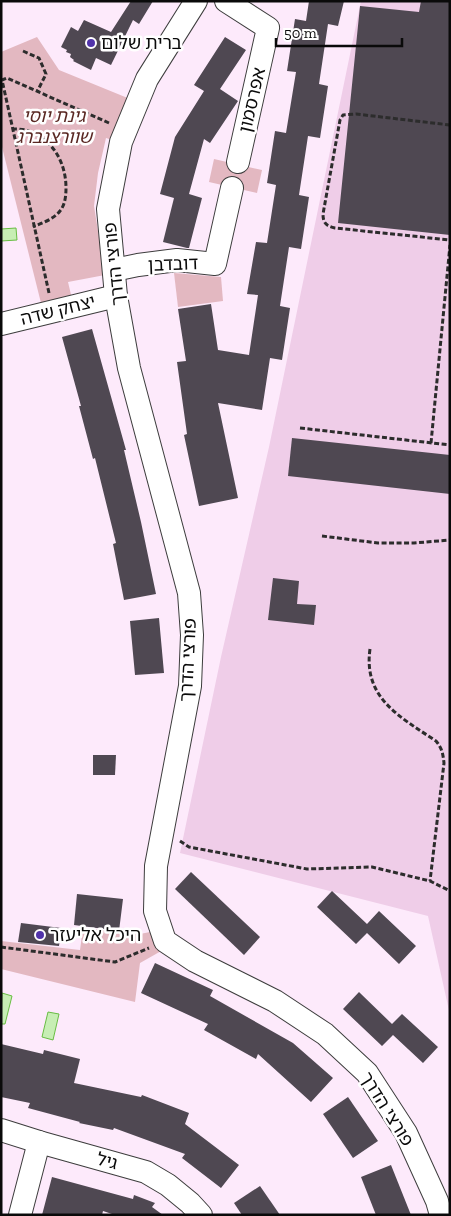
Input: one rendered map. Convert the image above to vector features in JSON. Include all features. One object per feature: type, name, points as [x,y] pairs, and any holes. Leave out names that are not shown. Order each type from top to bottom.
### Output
[{"type":"street","name":"פורצי הדרך","points":[[196,1],[147,79],[121,142],[108,209],[116,296],[129,368],[189,593],[192,635],[190,686],[156,866],[155,911],[166,941],[195,961],[275,1001],[325,1034],[367,1072],[406,1133],[437,1201],[441,1215]]},
{"type":"street","name":"אפרסמון","points":[[226,1],[268,28],[238,162]]},
{"type":"street","name":"דובדבן","points":[[114,270],[177,260],[215,264],[232,188]]},
{"type":"street","name":"יצחק שדה","points":[[1,324],[116,296]]},
{"type":"street","name":"גיל","points":[[1,1130],[146,1172],[168,1185],[201,1215]]},
{"type":"street","points":[[20,1215],[39,1142]]},
{"type":"path","points":[[22,51],[39,58],[46,74],[37,92]]},
{"type":"path","points":[[53,311],[2,80],[7,78],[126,130]]},
{"type":"path","points":[[450,125],[356,114],[343,115],[340,120],[323,214],[323,222],[327,226],[335,228],[450,240]]},
{"type":"path","points":[[12,129],[31,131],[52,147],[59,157],[66,177],[65,200],[60,210],[48,220],[33,227]]},
{"type":"path","points":[[431,443],[450,245]]},
{"type":"path","points":[[300,428],[450,445]]},
{"type":"path","points":[[322,536],[378,543],[450,540]]},
{"type":"path","points":[[370,649],[370,673],[376,692],[384,704],[436,741],[444,756],[430,881]]},
{"type":"path","points":[[163,830],[189,847],[307,869],[372,867],[430,881],[450,891]]},
{"type":"path","points":[[1,947],[115,962],[166,941]]},
{"type":"shaded area","points":[[361,1],[450,1],[450,1015],[428,916],[180,853],[221,657],[269,447]]},
{"type":"shaded area","points":[[16,228],[17,240],[1,241],[1,229]]},
{"type":"shaded area","points":[[2,993],[12,996],[5,1024],[1,1024]]},
{"type":"shaded area","points":[[48,1012],[59,1014],[53,1040],[42,1037]]},
{"type":"green space","name":"גינת יוסי שוורצנברג","points":[[37,37],[59,70],[135,101],[119,142],[106,138],[98,173],[94,206],[105,275],[68,282],[72,299],[42,307],[1,143],[1,52]]},
{"type":"green space","points":[[214,159],[262,170],[257,193],[209,182]]},
{"type":"green space","points":[[174,273],[221,277],[223,301],[178,307]]},
{"type":"green space","points":[[83,928],[140,934],[160,930],[170,946],[140,963],[135,1002],[1,969],[1,941],[80,950]]},
{"type":"building","name":"ברית שלום","points":[[131,1],[153,1],[139,24],[133,20],[111,65],[96,58],[91,70],[73,61],[70,57],[71,54],[61,47],[71,27],[78,31],[84,20],[111,32]]},
{"type":"building","points":[[309,1],[344,1],[338,26],[328,24],[319,84],[328,86],[320,138],[308,136],[299,195],[309,197],[301,249],[289,247],[280,306],[290,308],[282,360],[270,358],[262,410],[218,403],[238,498],[199,506],[184,435],[187,434],[177,362],[186,361],[178,309],[211,304],[218,350],[249,355],[258,295],[247,294],[256,242],[267,243],[276,185],[267,183],[275,131],[286,133],[296,72],[287,71],[295,19],[306,21]]},
{"type":"building","points":[[421,1],[450,1],[450,235],[338,223],[360,6],[419,12]]},
{"type":"building","points":[[225,37],[246,50],[220,89],[238,101],[210,143],[204,139],[189,194],[202,198],[189,248],[187,248],[163,242],[174,198],[160,194],[175,137],[204,91],[194,85]]},
{"type":"building","points":[[92,329],[126,450],[124,450],[156,594],[124,600],[113,544],[116,543],[62,337]]},
{"type":"building","points":[[292,438],[450,455],[450,494],[288,476]]},
{"type":"building","points":[[273,578],[299,581],[297,604],[316,605],[314,625],[268,620]]},
{"type":"building","points":[[159,618],[164,673],[135,675],[130,621]]},
{"type":"building","points":[[93,755],[116,755],[115,775],[93,775]]},
{"type":"building","points":[[191,872],[260,937],[244,955],[175,889]]},
{"type":"building","points":[[332,891],[367,924],[379,911],[416,946],[399,964],[367,933],[356,944],[317,907]]},
{"type":"building","points":[[77,894],[123,899],[119,931],[74,925]]},
{"type":"building","name":"היכל אליעזר","points":[[21,923],[61,928],[59,946],[18,942]]},
{"type":"building","points":[[155,963],[213,990],[210,996],[293,1043],[333,1078],[311,1102],[258,1054],[256,1059],[204,1030],[208,1024],[141,993]]},
{"type":"building","points":[[359,992],[392,1024],[402,1014],[438,1047],[423,1063],[393,1035],[382,1046],[343,1009]]},
{"type":"building","points":[[1,1044],[43,1054],[44,1050],[80,1059],[74,1083],[141,1097],[142,1095],[189,1113],[185,1124],[239,1165],[221,1188],[182,1158],[185,1154],[114,1128],[113,1130],[79,1123],[28,1108],[30,1103],[1,1097]]},
{"type":"building","points":[[348,1097],[378,1141],[353,1158],[323,1114]]},
{"type":"building","points":[[391,1165],[411,1215],[376,1215],[361,1177]]},
{"type":"building","points":[[52,1177],[133,1199],[134,1195],[155,1203],[152,1207],[163,1215],[115,1215],[103,1211],[102,1215],[42,1215]]},
{"type":"building","points":[[260,1186],[280,1215],[242,1215],[234,1203]]},
{"type":"place","name":"ברית שלום","points":[[91,43]]},
{"type":"place","name":"היכל אליעזר","points":[[40,935]]}]
